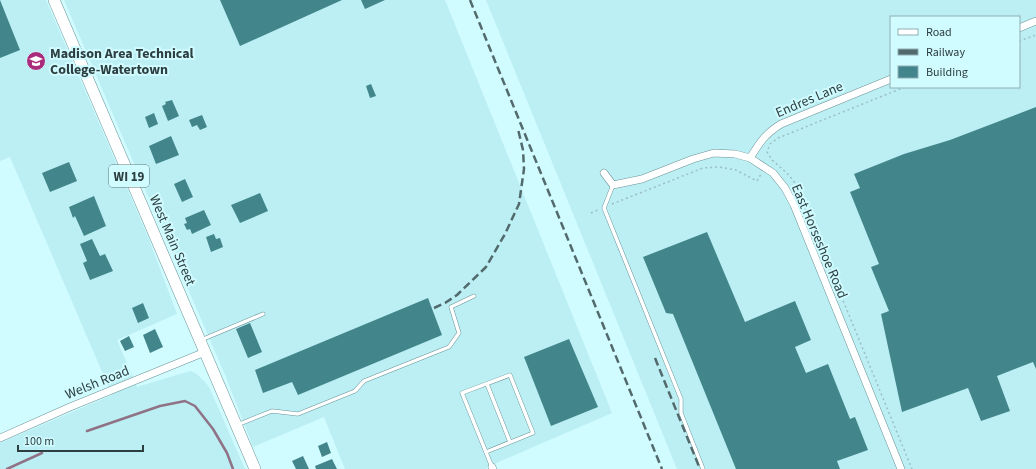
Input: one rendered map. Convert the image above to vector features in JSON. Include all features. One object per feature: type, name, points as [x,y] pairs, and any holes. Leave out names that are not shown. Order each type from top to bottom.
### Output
[{"type":"main road","name":"West Main Street","points":[[54,0],[255,469]]},
{"type":"street","points":[[1020,28],[1036,21]]},
{"type":"street","name":"Endres Lane","points":[[750,158],[758,144],[772,129],[890,79]]},
{"type":"street","name":"East Horseshoe Road","points":[[613,185],[642,179],[693,159],[714,154],[736,154],[750,158],[773,173],[785,188],[794,205],[901,469]]},
{"type":"street","points":[[604,173],[613,185]]},
{"type":"street","name":"Welsh Road","points":[[0,438],[70,407],[205,352]]},
{"type":"lane","points":[[613,185],[604,208],[681,399],[681,413],[703,469]]},
{"type":"lane","points":[[236,426],[272,410],[298,414],[355,391],[364,381],[449,348],[459,333],[451,307],[474,296]]},
{"type":"lane","points":[[200,340],[263,314]]},
{"type":"lane","points":[[486,452],[533,433],[510,375],[462,393],[486,452],[493,468]]},
{"type":"lane","points":[[487,384],[510,442]]},
{"type":"path","points":[[1020,41],[1036,35]]},
{"type":"path","points":[[903,88],[778,138],[770,144],[767,152],[772,160],[789,175],[795,183],[912,469]]},
{"type":"path","points":[[591,213],[703,168],[719,167],[736,170],[757,181],[772,160]]},
{"type":"shaded area","points":[[0,0],[46,0],[148,237],[177,314],[117,340],[137,387],[191,371],[197,374],[210,389],[245,469],[0,469],[0,443],[112,395],[10,157],[0,161]]},
{"type":"shaded area","points":[[64,0],[445,0],[612,413],[485,469],[345,469],[324,417],[253,447],[226,377]]},
{"type":"shaded area","points":[[486,0],[1036,0],[1036,469],[677,469]]},
{"type":"building","points":[[0,0],[20,50],[0,58]]},
{"type":"building","points":[[220,0],[342,0],[240,46]]},
{"type":"building","points":[[361,0],[385,0],[365,9]]},
{"type":"building","points":[[371,84],[376,96],[370,98],[366,86]]},
{"type":"building","points":[[172,100],[179,116],[168,121],[162,106],[166,104],[165,102]]},
{"type":"building","points":[[1036,107],[1036,369],[1033,362],[997,376],[1010,411],[981,421],[968,388],[902,412],[881,314],[889,311],[871,267],[879,264],[850,192],[860,188],[854,174],[904,154],[950,140]]},
{"type":"building","points":[[154,113],[158,124],[149,128],[145,117]]},
{"type":"building","points":[[202,115],[207,127],[200,130],[197,125],[192,127],[189,120]]},
{"type":"building","points":[[171,136],[179,155],[156,164],[149,146]]},
{"type":"building","points":[[69,162],[77,181],[50,192],[42,173]]},
{"type":"building","points":[[185,179],[193,197],[182,202],[174,184]]},
{"type":"building","points":[[260,193],[268,211],[240,223],[231,205]]},
{"type":"building","points":[[94,196],[106,226],[84,236],[75,216],[73,218],[69,207]]},
{"type":"building","points":[[204,210],[211,225],[192,234],[190,229],[187,230],[184,224],[187,223],[185,218]]},
{"type":"building","points":[[707,232],[745,322],[795,301],[811,340],[795,347],[806,373],[828,364],[850,419],[855,417],[868,450],[837,461],[840,469],[736,469],[673,314],[666,313],[643,257]]},
{"type":"building","points":[[214,234],[216,239],[220,238],[223,247],[211,252],[206,237]]},
{"type":"building","points":[[92,239],[100,256],[105,254],[113,271],[90,280],[83,263],[87,261],[80,244]]},
{"type":"building","points":[[428,298],[442,335],[298,395],[292,382],[263,393],[255,370]]},
{"type":"building","points":[[143,303],[149,318],[138,323],[132,308]]},
{"type":"building","points":[[250,323],[262,352],[248,358],[236,329]]},
{"type":"building","points":[[155,329],[163,347],[150,353],[143,335]]},
{"type":"building","points":[[129,336],[134,347],[125,351],[120,341]]},
{"type":"building","points":[[569,339],[598,407],[551,426],[524,357]]},
{"type":"building","points":[[327,442],[331,453],[322,457],[318,446]]},
{"type":"building","points":[[303,456],[309,469],[296,469],[292,461]]},
{"type":"building","points":[[332,459],[337,469],[316,469],[315,466]]},
{"type":"waterway","points":[[87,431],[160,406],[185,401],[195,406],[213,429],[227,453],[233,469]]},
{"type":"waterway","points":[[7,469],[42,453]]},
{"type":"railway","points":[[470,0],[662,469]]},
{"type":"railway","points":[[434,308],[457,295],[486,267],[505,234],[519,204],[524,169],[523,150],[518,129]]},
{"type":"railway","points":[[655,358],[700,469]]},
{"type":"place","name":"Madison Area Technical College-Watertown","points":[[36,61]]}]
